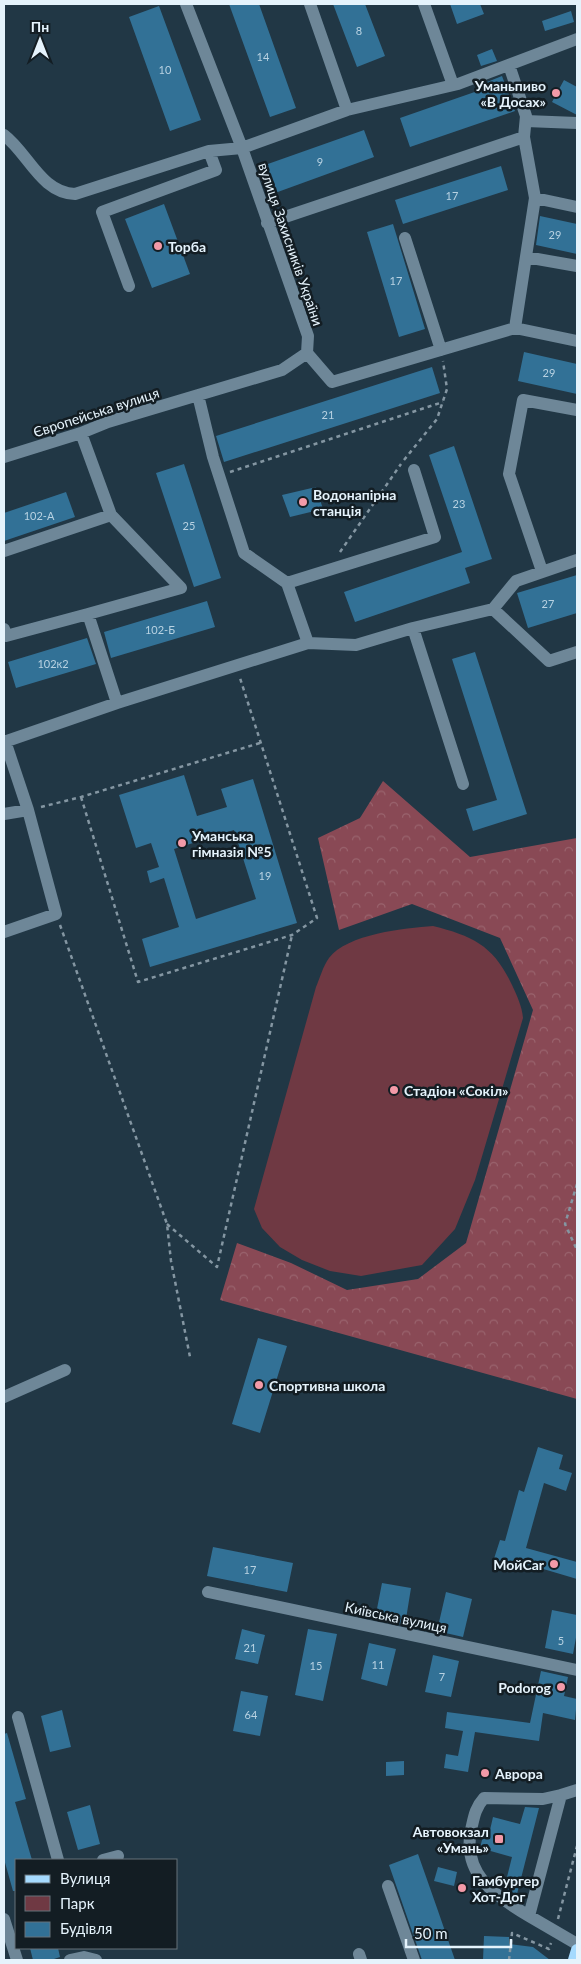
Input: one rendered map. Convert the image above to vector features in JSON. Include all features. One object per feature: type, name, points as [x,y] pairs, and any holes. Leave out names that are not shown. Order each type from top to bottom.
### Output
[{"type":"main road","points":[[574,1960],[577,1951]]},
{"type":"street","name":"вулиця Захисників України","points":[[186,4],[242,148],[308,336],[307,353]]},
{"type":"street","points":[[310,4],[348,110]]},
{"type":"street","points":[[424,4],[454,85]]},
{"type":"street","points":[[4,135],[44,180],[61,192],[69,194],[104,186],[209,151],[242,148],[348,110],[454,85],[577,39]]},
{"type":"street","points":[[509,65],[526,116],[524,136],[535,198],[515,328]]},
{"type":"street","points":[[526,121],[577,123]]},
{"type":"street","points":[[267,223],[524,136]]},
{"type":"street","points":[[129,286],[102,212],[216,170],[209,151]]},
{"type":"street","points":[[535,198],[577,207]]},
{"type":"street","points":[[405,238],[441,350]]},
{"type":"street","points":[[526,257],[577,266]]},
{"type":"street","points":[[308,643],[287,583],[244,552],[219,476],[198,395],[282,370],[307,353],[332,382],[515,328],[577,341]]},
{"type":"street","name":"Європейська вулиця","points":[[4,457],[81,433],[108,422],[198,395]]},
{"type":"street","points":[[542,571],[509,474],[523,400],[577,410]]},
{"type":"street","points":[[4,629],[6,636],[181,588],[111,515],[81,433]]},
{"type":"street","points":[[287,583],[435,537],[414,470]]},
{"type":"street","points":[[4,551],[111,515]]},
{"type":"street","points":[[4,932],[56,914],[28,810],[4,742],[117,703],[308,643],[356,646],[413,628],[493,609],[516,581],[577,560]]},
{"type":"street","points":[[493,609],[549,661],[577,652]]},
{"type":"street","points":[[88,614],[117,703]]},
{"type":"street","points":[[413,628],[463,784]]},
{"type":"street","points":[[4,814],[28,810]]},
{"type":"street","points":[[4,1396],[65,1370]]},
{"type":"street","name":"Київська вулиця","points":[[208,1592],[577,1670]]},
{"type":"street","points":[[18,1717],[58,1859]]},
{"type":"street","points":[[577,1790],[543,1799],[484,1798],[476,1807],[468,1845],[473,1864],[480,1877],[498,1898],[577,1944]]},
{"type":"street","points":[[529,1916],[562,1795]]},
{"type":"street","points":[[107,1859],[118,1856]]},
{"type":"street","points":[[388,1886],[414,1960]]},
{"type":"street","points":[[4,1919],[17,1960]]},
{"type":"street","points":[[70,1960],[87,1955]]},
{"type":"path","points":[[333,556],[341,551],[411,450],[437,419],[447,389],[441,350]]},
{"type":"path","points":[[219,476],[443,402]]},
{"type":"path","points":[[81,797],[138,982],[292,935],[317,918],[236,667]]},
{"type":"path","points":[[28,810],[81,797],[260,743]]},
{"type":"path","points":[[56,914],[167,1224],[171,1261],[190,1357]]},
{"type":"path","points":[[167,1224],[217,1267],[292,935]]},
{"type":"path","points":[[577,1184],[566,1224],[577,1250]]},
{"type":"path","points":[[565,1898],[577,1846]]},
{"type":"green space","points":[[383,781],[470,857],[577,838],[577,1399],[220,1300],[237,1243],[291,1263],[347,1290],[418,1279],[466,1243],[533,1010],[500,938],[412,904],[339,930],[318,838],[360,818]]},
{"type":"green space","name":"Стадіон «Сокіл»","points":[[433,926],[471,939],[490,952],[498,961],[512,985],[523,1018],[475,1180],[455,1229],[422,1265],[361,1276],[330,1271],[302,1260],[280,1247],[262,1228],[254,1209],[316,987],[329,958],[337,950],[349,943],[377,934],[407,928]]},
{"type":"building","points":[[229,4],[259,4],[296,108],[270,117]]},
{"type":"building","points":[[333,4],[365,4],[385,56],[357,67]]},
{"type":"building","points":[[450,4],[480,4],[484,14],[457,24]]},
{"type":"building","points":[[159,6],[201,120],[170,131],[129,17]]},
{"type":"building","points":[[571,11],[574,22],[545,31],[542,21]]},
{"type":"building","points":[[492,49],[497,61],[481,66],[477,55]]},
{"type":"building","points":[[502,76],[515,111],[410,147],[400,118],[489,87],[487,82]]},
{"type":"building","points":[[564,80],[577,87],[577,115],[552,102]]},
{"type":"building","points":[[364,130],[374,157],[275,193],[265,165]]},
{"type":"building","points":[[501,166],[508,190],[403,224],[395,200]]},
{"type":"building","name":"Торба","points":[[164,204],[190,274],[152,288],[125,219]]},
{"type":"building","points":[[540,216],[577,224],[577,254],[536,245]]},
{"type":"building","points":[[393,224],[425,329],[399,337],[367,232]]},
{"type":"building","points":[[524,352],[577,364],[577,394],[518,381]]},
{"type":"building","points":[[432,367],[440,393],[224,462],[216,436]]},
{"type":"building","points":[[454,446],[492,559],[465,568],[470,583],[355,622],[344,592],[462,552],[429,455]]},
{"type":"building","points":[[184,464],[221,578],[194,587],[156,473]]},
{"type":"building","name":"Водонапірна станція","points":[[316,487],[323,509],[290,517],[282,495]]},
{"type":"building","points":[[66,492],[75,517],[4,541],[4,513]]},
{"type":"building","points":[[577,575],[577,613],[528,628],[517,593]]},
{"type":"building","points":[[207,601],[215,627],[111,658],[104,632]]},
{"type":"building","points":[[87,638],[96,664],[16,688],[8,662]]},
{"type":"building","points":[[475,652],[527,814],[473,831],[466,809],[497,800],[452,659]]},
{"type":"building","points":[[184,775],[197,816],[227,807],[221,789],[253,779],[297,923],[150,967],[142,939],[179,927],[164,878],[150,883],[147,871],[159,867],[151,843],[136,848],[119,795]],"holes":[[[234,830],[256,899],[196,919],[174,849]]]},
{"type":"building","name":"Спортивна школа","points":[[258,1338],[287,1346],[260,1433],[232,1424]]},
{"type":"building","points":[[538,1447],[563,1455],[559,1469],[572,1473],[566,1491],[544,1483],[526,1548],[577,1562],[577,1579],[513,1560],[510,1570],[492,1565],[500,1540],[505,1541],[519,1490],[524,1492]]},
{"type":"building","points":[[213,1547],[293,1563],[287,1592],[207,1576]]},
{"type":"building","points":[[382,1583],[411,1588],[405,1625],[375,1619]]},
{"type":"building","points":[[446,1592],[472,1599],[463,1637],[437,1631]]},
{"type":"building","points":[[552,1610],[577,1615],[577,1632],[573,1654],[545,1648]]},
{"type":"building","points":[[242,1629],[265,1635],[258,1664],[235,1659]]},
{"type":"building","points":[[308,1629],[337,1634],[323,1701],[295,1695]]},
{"type":"building","points":[[369,1643],[396,1649],[387,1686],[361,1679]]},
{"type":"building","points":[[433,1655],[459,1661],[451,1697],[425,1692]]},
{"type":"building","points":[[541,1671],[568,1677],[564,1696],[577,1699],[575,1720],[543,1713],[539,1741],[475,1732],[468,1772],[444,1768],[446,1754],[458,1756],[463,1731],[445,1728],[447,1712],[530,1723]]},
{"type":"building","points":[[241,1691],[268,1696],[260,1736],[233,1731]]},
{"type":"building","points":[[62,1710],[71,1747],[50,1752],[41,1716]]},
{"type":"building","points":[[7,1733],[26,1799],[15,1802],[32,1859],[15,1859],[15,1891],[13,1891],[4,1859],[4,1734]]},
{"type":"building","points":[[404,1761],[404,1775],[386,1776],[386,1762]]},
{"type":"building","points":[[90,1805],[100,1844],[78,1850],[67,1812]]},
{"type":"building","points":[[525,1807],[539,1808],[517,1894],[504,1889],[512,1857],[480,1848],[485,1828],[490,1830],[493,1817],[520,1824]]},
{"type":"building","points":[[418,1854],[455,1960],[422,1960],[389,1865]]},
{"type":"building","points":[[438,1867],[457,1872],[454,1886],[434,1881]]},
{"type":"building","points":[[484,1936],[509,1937],[509,1944],[533,1947],[550,1960],[483,1960]]},
{"type":"building","points":[[30,1949],[58,1949],[60,1957],[51,1960],[33,1960]]},
{"type":"place","name":"Уманьпиво «В Досах»","points":[[556,93]]},
{"type":"place","name":"Торба","points":[[158,246]]},
{"type":"place","name":"Водонапірна станція","points":[[303,502]]},
{"type":"place","name":"Уманська гімназія №5","points":[[182,843]]},
{"type":"place","name":"Стадіон «Сокіл»","points":[[394,1090]]},
{"type":"place","name":"Спортивна школа","points":[[259,1385]]},
{"type":"place","name":"МойCar","points":[[554,1564]]},
{"type":"place","name":"Podorog","points":[[561,1687]]},
{"type":"place","name":"Аврора","points":[[485,1773]]},
{"type":"place","name":"Автовокзал «Умань»","points":[[499,1839]]},
{"type":"place","name":"Гамбургер Хот-Дог","points":[[462,1888]]}]
